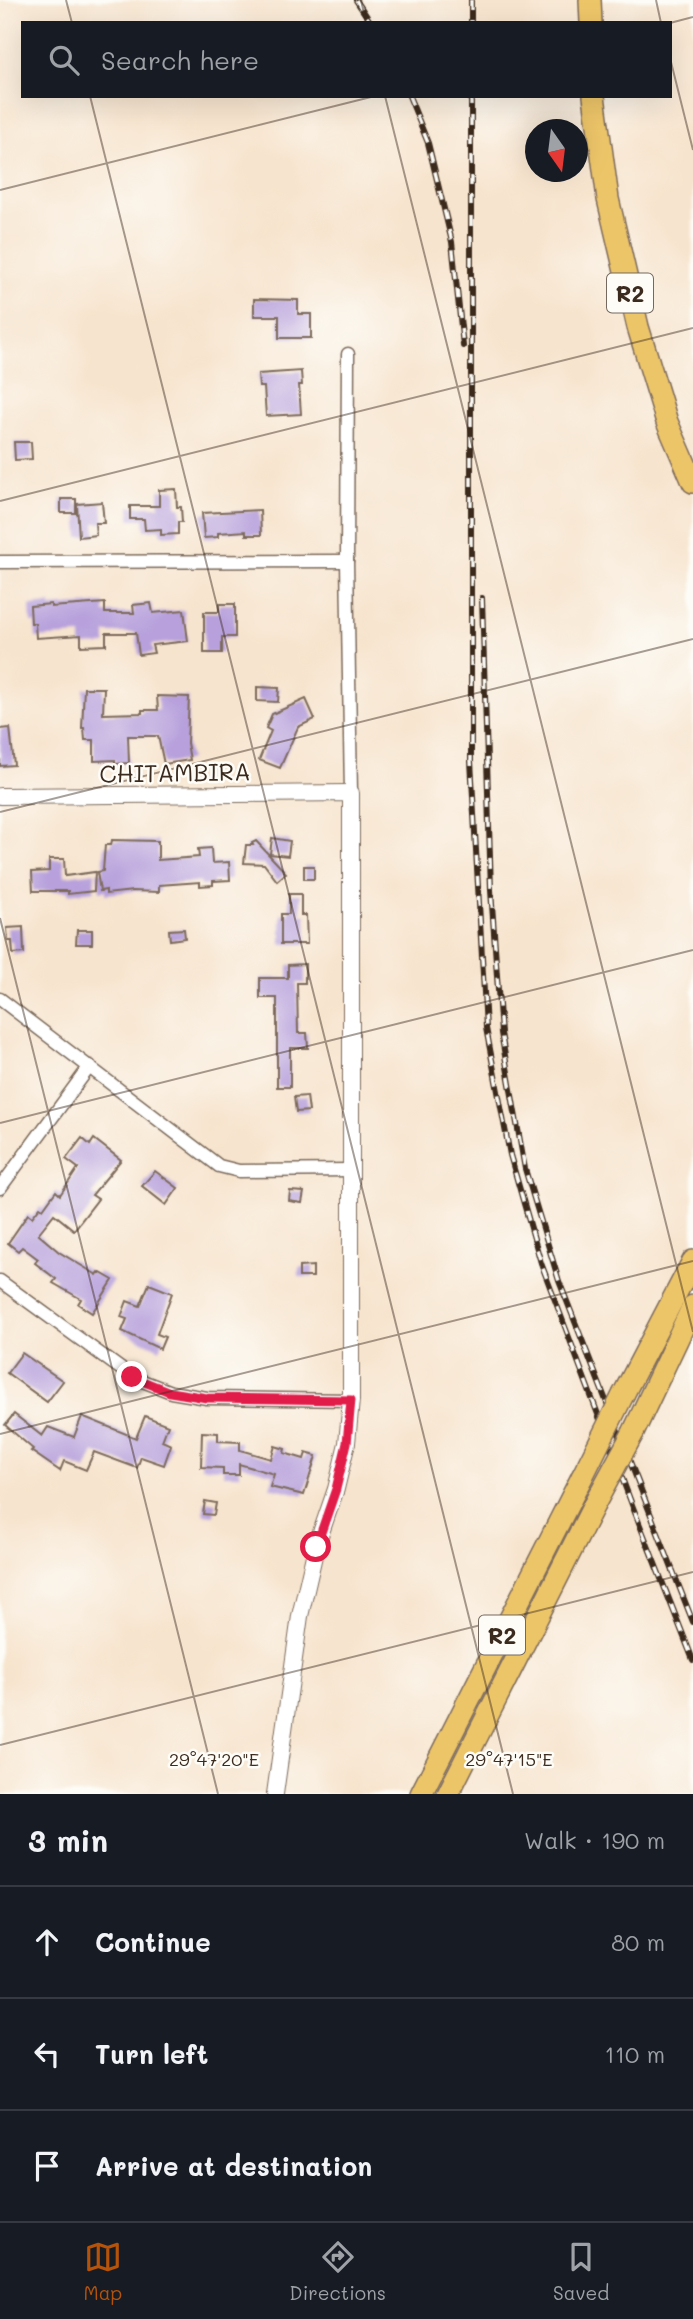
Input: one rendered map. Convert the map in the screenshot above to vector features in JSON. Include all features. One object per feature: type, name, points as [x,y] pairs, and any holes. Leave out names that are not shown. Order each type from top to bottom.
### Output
[{"type":"highway","points":[[590,0],[591,21]]},
{"type":"highway","name":"R2","points":[[594,98],[608,199],[638,327],[667,422],[693,482]]},
{"type":"highway","name":"R2","points":[[421,1794],[693,1261]]},
{"type":"highway","name":"R2","points":[[448,1794],[633,1433],[693,1306]]},
{"type":"street","points":[[275,1794],[300,1616],[316,1547],[336,1489],[347,1443],[351,1400],[348,354]]},
{"type":"street","points":[[0,562],[347,561]]},
{"type":"street","name":"CHITAMBIRA","points":[[0,796],[351,793]]},
{"type":"street","points":[[0,999],[219,1166],[239,1171],[351,1170]]},
{"type":"street","points":[[0,1188],[90,1066]]},
{"type":"street","points":[[0,1281],[132,1377],[170,1392],[207,1398],[351,1400]]},
{"type":"building","points":[[254,299],[298,300],[298,314],[311,314],[311,338],[279,338],[279,316],[254,316]]},
{"type":"building","points":[[301,371],[301,414],[266,416],[264,387],[259,387],[258,374]]},
{"type":"building","points":[[14,442],[31,442],[32,459],[15,460]]},
{"type":"building","points":[[176,489],[177,507],[181,507],[182,522],[178,522],[178,534],[161,535],[161,529],[145,530],[144,519],[130,519],[130,506],[159,506],[159,490]]},
{"type":"building","points":[[61,499],[76,499],[76,513],[61,513]]},
{"type":"building","points":[[102,502],[104,523],[95,523],[96,535],[79,537],[77,504]]},
{"type":"building","points":[[260,510],[261,535],[246,535],[246,531],[218,533],[218,537],[204,538],[202,513]]},
{"type":"building","points":[[105,603],[105,613],[134,613],[133,605],[151,603],[153,613],[184,610],[188,641],[152,645],[154,653],[139,655],[136,633],[106,633],[106,645],[81,646],[81,635],[36,638],[35,623],[31,623],[30,606]]},
{"type":"building","points":[[219,604],[235,604],[235,637],[222,637],[222,653],[204,653],[204,612],[219,612]]},
{"type":"building","points":[[257,687],[279,688],[278,702],[257,701]]},
{"type":"building","points":[[84,688],[104,688],[103,714],[158,710],[157,696],[189,697],[187,743],[190,760],[164,764],[158,736],[128,736],[129,763],[115,764],[115,760],[94,761],[94,740],[85,740],[82,728]]},
{"type":"building","points":[[306,699],[315,719],[298,727],[280,768],[259,760],[271,731],[266,728],[272,714]]},
{"type":"building","points":[[10,728],[14,765],[0,766],[0,729]]},
{"type":"building","points":[[272,838],[290,841],[288,856],[270,854]]},
{"type":"building","points":[[112,840],[158,841],[158,860],[199,857],[198,849],[211,848],[212,863],[229,862],[230,880],[213,881],[213,885],[200,886],[200,882],[159,885],[159,892],[106,894],[106,890],[100,891],[97,872],[103,871],[105,845],[111,845]]},
{"type":"building","points":[[256,841],[286,873],[277,881],[264,864],[244,863],[246,845],[253,845]]},
{"type":"building","points":[[49,859],[64,859],[65,876],[95,872],[94,891],[68,894],[68,891],[33,891],[32,872],[49,871]]},
{"type":"building","points":[[304,866],[314,866],[314,879],[304,879]]},
{"type":"building","points":[[289,894],[301,894],[301,915],[306,915],[307,944],[281,944],[281,914],[289,914]]},
{"type":"building","points":[[23,927],[24,953],[13,954],[7,928]]},
{"type":"building","points":[[184,929],[185,938],[170,940],[169,930]]},
{"type":"building","points":[[77,930],[92,930],[92,944],[76,944]]},
{"type":"building","points":[[305,964],[305,983],[297,983],[298,1033],[307,1033],[308,1048],[290,1048],[290,1087],[277,1087],[277,998],[260,998],[260,978],[288,978],[288,965]]},
{"type":"building","points":[[307,1096],[309,1111],[296,1112],[294,1097]]},
{"type":"building","points":[[82,1138],[90,1145],[94,1139],[121,1160],[92,1195],[98,1199],[74,1230],[54,1214],[38,1234],[59,1252],[97,1275],[99,1272],[113,1280],[92,1313],[78,1304],[81,1299],[53,1283],[56,1279],[35,1263],[38,1259],[22,1247],[18,1251],[8,1243],[28,1214],[32,1217],[40,1207],[43,1209],[56,1191],[60,1195],[78,1168],[66,1159]]},
{"type":"building","points":[[155,1171],[178,1188],[166,1205],[142,1186]]},
{"type":"building","points":[[290,1191],[304,1192],[302,1203],[289,1201]]},
{"type":"building","points":[[313,1266],[313,1277],[299,1277],[299,1267]]},
{"type":"building","points":[[149,1284],[172,1293],[157,1334],[165,1337],[160,1349],[122,1331],[127,1319],[121,1317],[127,1301],[140,1306]]},
{"type":"building","points":[[22,1353],[63,1381],[47,1402],[7,1373]]},
{"type":"building","points":[[14,1414],[42,1436],[48,1427],[74,1437],[82,1416],[136,1438],[145,1416],[168,1425],[162,1441],[171,1445],[164,1465],[141,1457],[137,1468],[94,1452],[86,1470],[64,1461],[60,1471],[31,1451],[33,1449],[5,1425]]},
{"type":"building","points":[[202,1432],[218,1433],[218,1441],[240,1442],[240,1450],[271,1459],[275,1446],[285,1449],[284,1453],[304,1459],[306,1453],[316,1456],[304,1495],[270,1487],[274,1474],[239,1464],[239,1475],[223,1475],[223,1468],[201,1467]]},
{"type":"building","points":[[205,1501],[216,1503],[214,1515],[203,1514]]},
{"type":"railway","points":[[356,0],[370,21]]},
{"type":"railway","points":[[471,0],[471,21]]},
{"type":"railway","points":[[410,98],[428,143],[452,242],[463,346]]},
{"type":"railway","points":[[471,98],[471,761],[486,1028],[510,1155],[541,1263],[693,1660]]},
{"type":"railway","points":[[482,598],[491,890],[501,1033],[525,1169],[559,1281],[693,1622]]},
{"type":"route","points":[[132,1377],[170,1392],[207,1398],[351,1400],[347,1443],[336,1489],[316,1547]]}]
